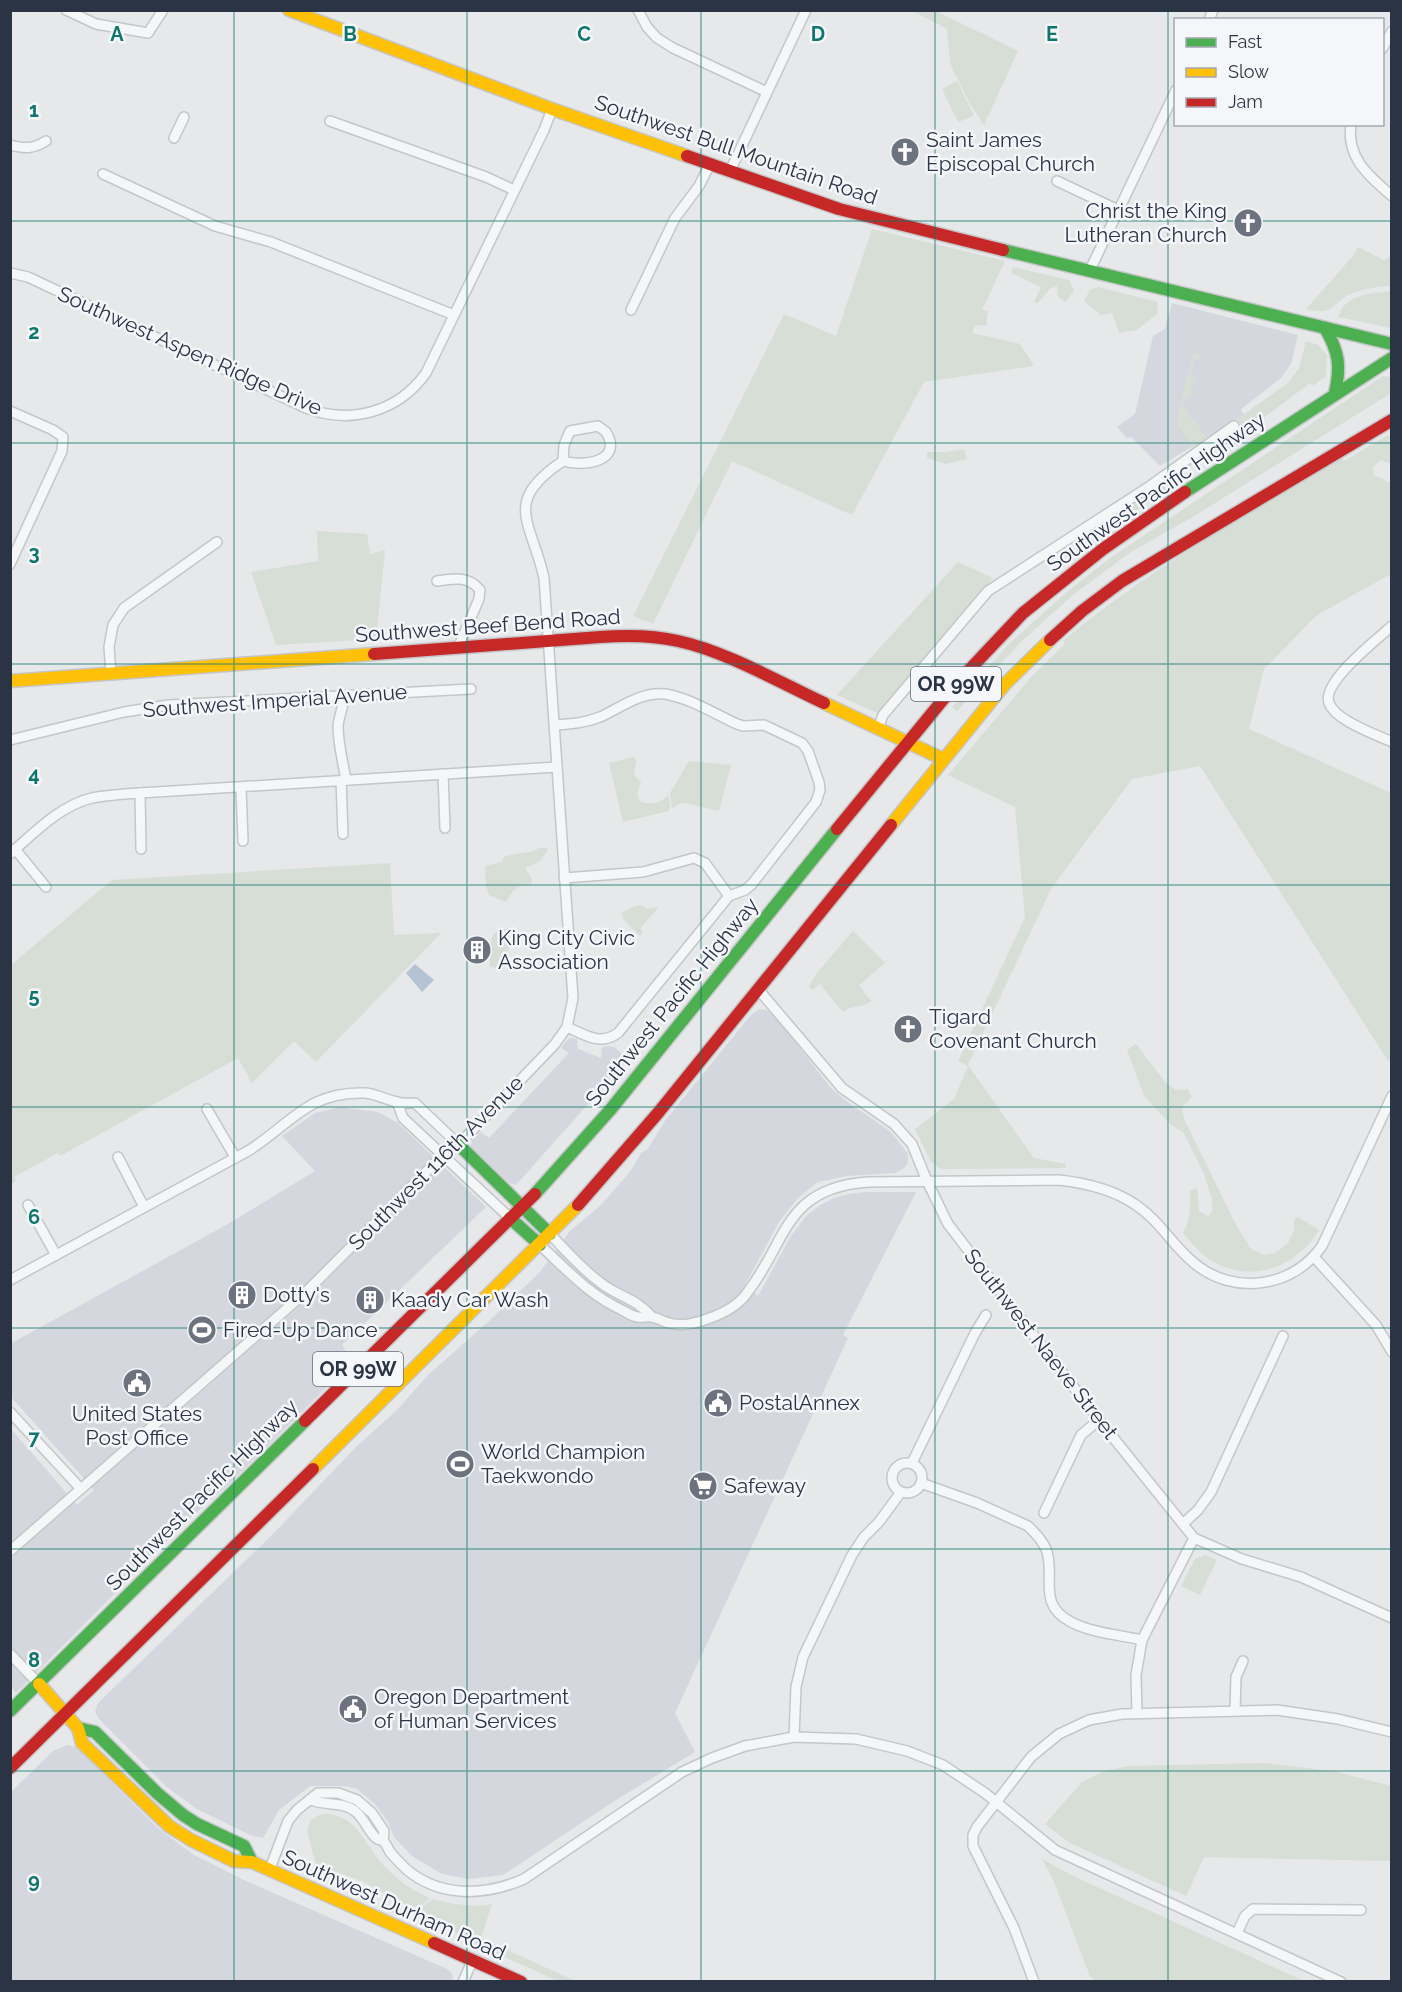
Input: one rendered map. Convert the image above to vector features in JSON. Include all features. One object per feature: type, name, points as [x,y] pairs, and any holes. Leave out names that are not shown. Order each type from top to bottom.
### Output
[{"type":"main road","name":"Southwest Bull Mountain Road","points":[[289,10],[552,109],[839,209],[1089,272],[1392,344]]},
{"type":"main road","points":[[1325,328],[1340,357],[1335,393]]},
{"type":"main road","name":"Southwest Pacific Highway","points":[[10,1711],[522,1206],[611,1109],[907,742],[1005,631],[1062,581],[1156,511],[1392,358]]},
{"type":"main road","name":"OR 99W","points":[[10,1768],[540,1245],[611,1169],[943,759],[1005,684],[1029,659],[1082,611],[1122,581],[1392,420]]},
{"type":"main road","name":"Southwest Beef Bend Road","points":[[10,681],[632,634],[661,637],[710,650],[943,759]]},
{"type":"main road","points":[[458,1144],[550,1234]]},
{"type":"main road","points":[[510,1218],[540,1245]]},
{"type":"main road","name":"Southwest Durham Road","points":[[39,1684],[78,1728],[82,1743],[169,1826],[191,1840],[234,1861],[252,1863],[521,1982]]},
{"type":"main road","name":"Southwest Durham Road","points":[[78,1728],[95,1732],[157,1793],[183,1815],[244,1846],[252,1863]]},
{"type":"street","points":[[66,10],[96,24],[148,33],[163,10]]},
{"type":"street","points":[[638,10],[647,27],[657,38],[673,48],[767,92]]},
{"type":"street","points":[[730,171],[806,10]]},
{"type":"street","points":[[1384,48],[1392,31]]},
{"type":"street","points":[[1089,272],[1174,94]]},
{"type":"street","name":"Southwest Aspen Ridge Drive","points":[[10,273],[28,277],[306,408],[346,417],[372,412],[392,404],[418,383],[430,365],[552,109]]},
{"type":"street","points":[[174,138],[184,117]]},
{"type":"street","points":[[330,121],[486,177],[514,190]]},
{"type":"street","points":[[1351,126],[1351,145],[1358,162],[1366,174],[1392,196]]},
{"type":"street","points":[[10,145],[25,149],[36,147],[46,141]]},
{"type":"street","points":[[631,310],[675,218],[699,186],[710,164]]},
{"type":"street","points":[[103,174],[215,226],[271,242],[454,315]]},
{"type":"street","points":[[1057,181],[1118,210]]},
{"type":"street","points":[[10,411],[53,430],[63,437],[62,451],[15,541],[10,564]]},
{"type":"street","points":[[598,426],[606,432],[610,447],[609,453],[603,460],[573,464],[563,461],[564,445],[570,431],[598,426]]},
{"type":"street","points":[[878,729],[889,707],[988,591],[1150,486],[1234,426]]},
{"type":"street","name":"Southwest 116th Avenue","points":[[10,1551],[307,1291],[458,1144],[555,1044],[567,1027],[573,998],[544,578],[527,528],[525,511],[536,481],[563,461]]},
{"type":"street","points":[[111,674],[110,647],[113,625],[124,608],[217,542]]},
{"type":"street","points":[[437,581],[454,578],[466,579],[474,582],[480,590],[479,599],[458,648]]},
{"type":"street","points":[[1392,626],[1366,647],[1334,682],[1328,703],[1346,720],[1392,742]]},
{"type":"street","name":"Southwest Imperial Avenue","points":[[10,740],[124,712],[169,705],[471,689]]},
{"type":"street","points":[[555,725],[581,723],[649,695],[663,694],[680,698],[743,726],[768,726],[802,743],[808,751],[820,790],[816,802],[752,884],[745,890],[729,896],[618,1033],[609,1039],[599,1039],[567,1027]]},
{"type":"street","points":[[343,697],[343,708],[338,726],[343,780],[343,834]]},
{"type":"street","points":[[46,887],[13,852],[57,815],[92,798],[557,767]]},
{"type":"street","points":[[443,774],[445,828]]},
{"type":"street","points":[[241,788],[243,841]]},
{"type":"street","points":[[140,793],[141,849]]},
{"type":"street","points":[[564,878],[643,872],[694,858],[705,863],[729,896]]},
{"type":"street","name":"Southwest Naeve Street","points":[[758,989],[842,1088],[903,1132],[912,1144],[948,1224],[1099,1420],[1194,1538]]},
{"type":"street","points":[[10,1280],[262,1142],[299,1112],[321,1099],[344,1094],[369,1094],[397,1102],[415,1103],[458,1144]]},
{"type":"street","points":[[540,1245],[579,1282],[612,1306],[637,1317],[652,1317],[670,1324],[692,1324],[719,1314],[743,1299],[758,1278],[789,1222],[810,1201],[827,1190],[856,1183],[1059,1180],[1100,1187],[1126,1198],[1149,1214],[1196,1264],[1212,1275],[1238,1283],[1256,1284],[1276,1280],[1296,1272],[1314,1257],[1327,1238],[1392,1096]]},
{"type":"street","points":[[397,1102],[404,1118],[510,1218]]},
{"type":"street","points":[[207,1109],[235,1157]]},
{"type":"street","points":[[118,1157],[144,1207]]},
{"type":"street","points":[[28,1205],[56,1256]]},
{"type":"street","points":[[550,1234],[595,1278],[615,1292],[643,1305],[652,1317]]},
{"type":"street","points":[[1314,1257],[1376,1325],[1392,1352]]},
{"type":"street","points":[[912,1463],[978,1326],[986,1315]]},
{"type":"street","points":[[1184,1524],[1211,1492],[1283,1336]]},
{"type":"street","points":[[10,1412],[81,1489]]},
{"type":"street","points":[[1044,1513],[1081,1435],[1099,1420]]},
{"type":"street","points":[[901,1463],[912,1463],[921,1472],[921,1483],[913,1492],[901,1492],[892,1484],[892,1472],[901,1463]]},
{"type":"street","points":[[921,1483],[977,1503],[1028,1526],[1040,1538],[1048,1554],[1048,1586],[1051,1600],[1058,1611],[1070,1622],[1085,1628],[1142,1640]]},
{"type":"street","points":[[794,1737],[796,1687],[803,1657],[852,1555],[901,1492]]},
{"type":"street","points":[[1137,1713],[1137,1675],[1142,1640],[1194,1538],[1242,1559],[1301,1577],[1392,1618]]},
{"type":"street","points":[[10,1654],[39,1684]]},
{"type":"street","points":[[1235,1711],[1236,1677],[1243,1660]]},
{"type":"street","points":[[1034,1982],[1014,1928],[973,1846],[973,1835],[996,1801],[1031,1757],[1059,1734],[1089,1720],[1122,1714],[1277,1710],[1338,1719],[1392,1732]]},
{"type":"street","points":[[268,1871],[288,1821],[297,1810],[311,1800],[321,1804],[343,1805],[356,1812],[375,1838],[383,1841],[390,1852],[406,1868],[428,1882],[462,1892],[493,1890],[524,1879],[662,1785],[697,1765],[745,1746],[794,1737],[856,1739],[907,1751],[953,1771],[996,1801],[1055,1850],[1341,1982]]},
{"type":"street","points":[[1237,1933],[1245,1916],[1253,1909],[1361,1910]]},
{"type":"street","points":[[463,1982],[473,1959]]},
{"type":"shaded area","points":[[913,11],[936,11],[1018,51],[984,125],[969,102],[950,63],[947,29]]},
{"type":"shaded area","points":[[957,81],[974,116],[958,122],[942,89]]},
{"type":"shaded area","points":[[872,229],[1005,261],[982,310],[988,311],[986,326],[975,325],[972,333],[1020,344],[1034,366],[924,382],[852,515],[732,461],[653,624],[633,616],[784,314],[836,336]]},
{"type":"shaded area","points":[[1358,247],[1384,260],[1391,256],[1391,286],[1353,293],[1328,310],[1306,309],[1353,256]]},
{"type":"shaded area","points":[[1013,267],[1069,280],[1074,291],[1065,302],[1058,297],[1057,286],[1050,289],[1038,303],[1034,302],[1041,287],[1011,273]]},
{"type":"shaded area","points":[[1098,287],[1158,302],[1157,314],[1137,330],[1119,333],[1112,313],[1101,315],[1084,301],[1090,290]]},
{"type":"shaded area","points":[[1391,291],[1391,328],[1338,317],[1347,303],[1353,299],[1367,294]]},
{"type":"shaded area","points":[[1172,303],[1298,335],[1291,364],[1281,378],[1241,409],[1244,415],[1160,466],[1131,437],[1127,438],[1117,427],[1135,414],[1153,336],[1165,329]]},
{"type":"shaded area","points":[[1306,341],[1318,345],[1327,355],[1326,376],[1314,385],[1309,384],[1247,430],[1176,476],[1170,482],[1168,489],[1130,515],[1122,506],[1237,434],[1235,429],[1240,424],[1237,419],[1288,383],[1299,368]]},
{"type":"shaded area","points":[[1193,353],[1201,357],[1192,364],[1194,368],[1190,372],[1197,382],[1191,387],[1194,392],[1182,402],[1192,420],[1194,419],[1207,438],[1193,448],[1176,423]]},
{"type":"shaded area","points":[[1383,376],[1391,377],[1391,393],[1196,515],[1131,552],[1074,594],[1022,641],[957,711],[952,707],[1010,643],[1068,591],[1113,556]]},
{"type":"shaded area","points":[[1388,435],[1391,438],[1391,461],[1388,463],[1381,460],[1373,467],[1374,475],[1391,483],[1391,574],[1317,615],[1264,669],[1249,729],[1391,793],[1391,1059],[1388,1061],[1200,766],[1132,779],[1051,889],[968,1065],[1034,1158],[1066,1164],[1065,1168],[941,1169],[931,1162],[915,1129],[954,1099],[968,1066],[958,1061],[1025,917],[1015,807],[948,775],[1033,675],[1065,644],[1063,641],[1095,615],[1164,566],[1234,522],[1342,458],[1344,461]]},
{"type":"shaded area","points":[[964,449],[967,459],[946,464],[927,458],[927,452]]},
{"type":"shaded area","points":[[317,531],[367,534],[370,554],[385,550],[376,639],[276,645],[251,572],[318,561]]},
{"type":"shaded area","points":[[958,562],[993,578],[880,714],[837,695]]},
{"type":"shaded area","points":[[633,757],[636,760],[634,775],[641,782],[637,794],[641,802],[656,803],[668,795],[669,811],[623,822],[609,763]]},
{"type":"shaded area","points":[[689,761],[731,765],[719,811],[685,803],[672,809],[670,793]]},
{"type":"shaded area","points":[[539,848],[548,850],[540,861],[525,868],[532,879],[531,885],[516,889],[506,902],[489,895],[486,887],[485,866],[502,862],[504,857],[509,855],[531,852]]},
{"type":"shaded area","points":[[390,863],[394,935],[441,933],[316,1062],[294,1041],[252,1083],[238,1058],[60,1156],[58,1153],[14,1177],[16,1181],[11,1184],[11,965],[112,880]]},
{"type":"shaded area","points":[[641,905],[648,909],[659,907],[641,927],[640,936],[624,920],[621,913]]},
{"type":"shaded area","points":[[500,929],[507,929],[509,959],[499,970],[490,966],[490,951],[493,936]]},
{"type":"shaded area","points":[[853,931],[885,963],[859,985],[871,1001],[843,1012],[820,984],[812,990],[809,986],[817,973]]},
{"type":"shaded area","points":[[759,1009],[767,1010],[774,1015],[831,1088],[891,1132],[908,1154],[908,1163],[895,1173],[847,1176],[818,1182],[798,1198],[779,1222],[745,1285],[758,1296],[791,1236],[807,1215],[819,1206],[834,1198],[849,1194],[916,1192],[843,1335],[848,1338],[675,1713],[695,1752],[616,1800],[503,1875],[469,1879],[442,1874],[412,1856],[394,1837],[388,1822],[375,1804],[357,1789],[344,1786],[310,1786],[279,1810],[263,1838],[252,1836],[197,1809],[168,1788],[100,1720],[95,1712],[98,1703],[273,1534],[357,1446],[397,1410],[428,1375],[540,1272],[570,1231],[600,1206],[630,1172],[641,1153],[648,1149],[664,1122],[750,1016]]},
{"type":"shaded area","points":[[569,1038],[577,1039],[578,1049],[601,1058],[602,1048],[605,1046],[614,1047],[628,1059],[516,1185],[505,1182],[475,1154],[471,1147],[472,1140],[481,1132],[489,1138],[569,1053],[561,1048]]},
{"type":"shaded area","points":[[1136,1044],[1166,1083],[1176,1090],[1188,1089],[1192,1097],[1182,1108],[1184,1119],[1237,1227],[1251,1249],[1264,1255],[1275,1253],[1288,1243],[1294,1230],[1294,1220],[1298,1217],[1319,1230],[1310,1243],[1287,1262],[1259,1271],[1229,1268],[1209,1259],[1183,1233],[1189,1218],[1190,1191],[1197,1188],[1199,1211],[1208,1216],[1212,1211],[1212,1200],[1204,1174],[1183,1132],[1171,1125],[1144,1096],[1127,1050]]},
{"type":"shaded area","points":[[340,1107],[378,1112],[398,1123],[486,1207],[342,1345],[353,1361],[228,1485],[186,1522],[16,1693],[10,1685],[11,1429],[77,1505],[94,1490],[11,1397],[10,1344],[228,1224],[315,1171],[282,1136],[315,1113]]},
{"type":"shaded area","points":[[1205,1555],[1217,1560],[1200,1595],[1181,1586],[1195,1559]]},
{"type":"shaded area","points":[[67,1745],[76,1747],[158,1828],[194,1855],[244,1880],[447,1969],[451,1972],[454,1982],[11,1982],[11,1792],[53,1751]]},
{"type":"shaded area","points":[[1264,1763],[1333,1771],[1391,1786],[1391,1861],[1204,1857],[1186,1896],[1070,1843],[1045,1824],[1081,1783],[1103,1771],[1129,1766]]},
{"type":"shaded area","points":[[322,1814],[344,1818],[358,1831],[389,1871],[406,1885],[430,1898],[422,1905],[412,1908],[362,1881],[316,1865],[307,1830],[311,1820]]},
{"type":"shaded area","points":[[1042,1859],[1071,1875],[1304,1981],[1095,1981],[1090,1976],[1054,1882]]},
{"type":"shaded area","points":[[433,1899],[463,1905],[492,1904],[481,1938],[575,1981],[558,1981],[478,1945],[414,1910]]},
{"type":"water","points":[[415,964],[434,980],[422,992],[406,973]]},
{"type":"traffic: fast","points":[[1003,250],[1392,344]]},
{"type":"traffic: fast","points":[[1325,328],[1338,359],[1335,393]]},
{"type":"traffic: fast","points":[[1185,492],[1392,358]]},
{"type":"traffic: fast","points":[[535,1194],[611,1109],[837,829]]},
{"type":"traffic: fast","points":[[458,1144],[550,1234]]},
{"type":"traffic: fast","points":[[510,1218],[540,1245]]},
{"type":"traffic: fast","points":[[10,1711],[305,1421]]},
{"type":"traffic: fast","points":[[78,1728],[95,1732],[157,1793],[183,1815],[244,1846],[252,1862]]},
{"type":"traffic: slow","points":[[289,10],[552,109],[687,156]]},
{"type":"traffic: slow","points":[[891,825],[1005,684],[1050,640]]},
{"type":"traffic: slow","points":[[10,681],[374,654]]},
{"type":"traffic: slow","points":[[824,703],[943,759]]},
{"type":"traffic: slow","points":[[313,1469],[578,1205]]},
{"type":"traffic: slow","points":[[39,1684],[78,1728],[82,1743],[169,1826],[191,1840],[234,1861],[252,1862],[434,1943]]},
{"type":"traffic: jam","points":[[687,156],[839,209],[1003,250]]},
{"type":"traffic: jam","points":[[1050,640],[1082,611],[1122,581],[1392,420]]},
{"type":"traffic: jam","points":[[837,829],[955,685],[1023,613],[1103,549],[1185,492]]},
{"type":"traffic: jam","points":[[374,654],[610,636],[658,638],[678,641],[714,652],[824,703]]},
{"type":"traffic: jam","points":[[578,1205],[658,1113],[891,825]]},
{"type":"traffic: jam","points":[[305,1421],[535,1194]]},
{"type":"traffic: jam","points":[[10,1768],[313,1469]]},
{"type":"traffic: jam","points":[[434,1943],[521,1982]]},
{"type":"place","name":"Saint James Episcopal Church","points":[[905,152]]},
{"type":"place","name":"Christ the King Lutheran Church","points":[[1248,223]]},
{"type":"place","name":"King City Civic Association","points":[[477,950]]},
{"type":"place","name":"Tigard Covenant Church","points":[[908,1029]]},
{"type":"place","name":"Dotty's","points":[[242,1295]]},
{"type":"place","name":"Kaady Car Wash","points":[[370,1300]]},
{"type":"place","name":"Fired-Up Dance","points":[[202,1330]]},
{"type":"place","name":"United States Post Office","points":[[137,1383]]},
{"type":"place","name":"PostalAnnex","points":[[718,1403]]},
{"type":"place","name":"World Champion Taekwondo","points":[[460,1464]]},
{"type":"place","name":"Safeway","points":[[703,1486]]},
{"type":"place","name":"Oregon Department of Human Services","points":[[353,1709]]}]
